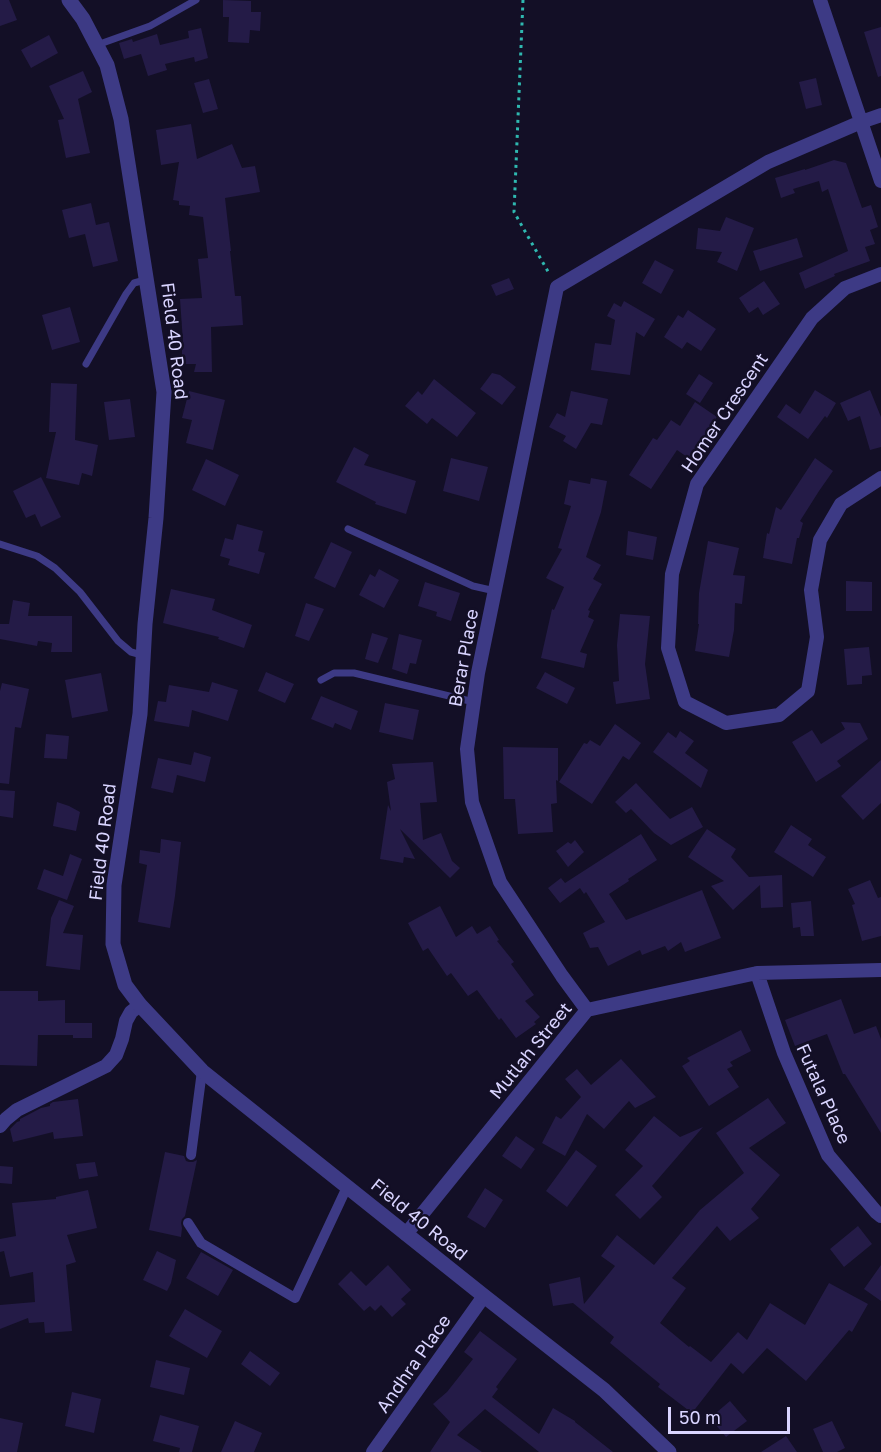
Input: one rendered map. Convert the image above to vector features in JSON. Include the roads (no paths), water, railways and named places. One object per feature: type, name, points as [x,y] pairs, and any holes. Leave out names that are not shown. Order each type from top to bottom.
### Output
[{"type":"street","name":"Field 40 Road","points":[[69,0],[83,19],[107,65],[121,119],[164,392],[140,714],[114,885],[113,944],[124,985],[202,1071],[604,1390],[669,1452]]},
{"type":"street","points":[[820,0],[881,181]]},
{"type":"street","points":[[861,122],[881,115]]},
{"type":"street","name":"Berar Place","points":[[587,1010],[500,882],[472,802],[467,749],[478,673],[557,286],[768,162],[861,122]]},
{"type":"street","name":"Homer Crescent","points":[[881,274],[845,288],[812,318],[698,484],[672,574],[668,648],[685,702],[726,723],[779,715],[808,691],[817,637],[811,591],[820,540],[841,504],[881,478]]},
{"type":"street","name":"Mutlah Street","points":[[406,1234],[587,1010],[757,973],[881,970]]},
{"type":"street","name":"Futala Place","points":[[757,973],[784,1053],[828,1155],[881,1216]]},
{"type":"street","points":[[0,1126],[17,1110],[106,1066],[116,1055],[131,1012],[140,1005]]},
{"type":"street","points":[[191,1155],[202,1071]]},
{"type":"street","points":[[188,1223],[201,1243],[295,1298],[347,1187]]},
{"type":"street","name":"Andhra Place","points":[[373,1452],[484,1296]]},
{"type":"lane","points":[[97,45],[150,26],[196,0]]},
{"type":"lane","points":[[86,364],[126,294],[134,283],[146,279]]},
{"type":"lane","points":[[348,529],[473,586],[495,591]]},
{"type":"lane","points":[[0,544],[37,556],[55,568],[80,592],[118,642],[131,652],[144,655]]},
{"type":"lane","points":[[321,680],[334,673],[354,673],[474,702]]}]
